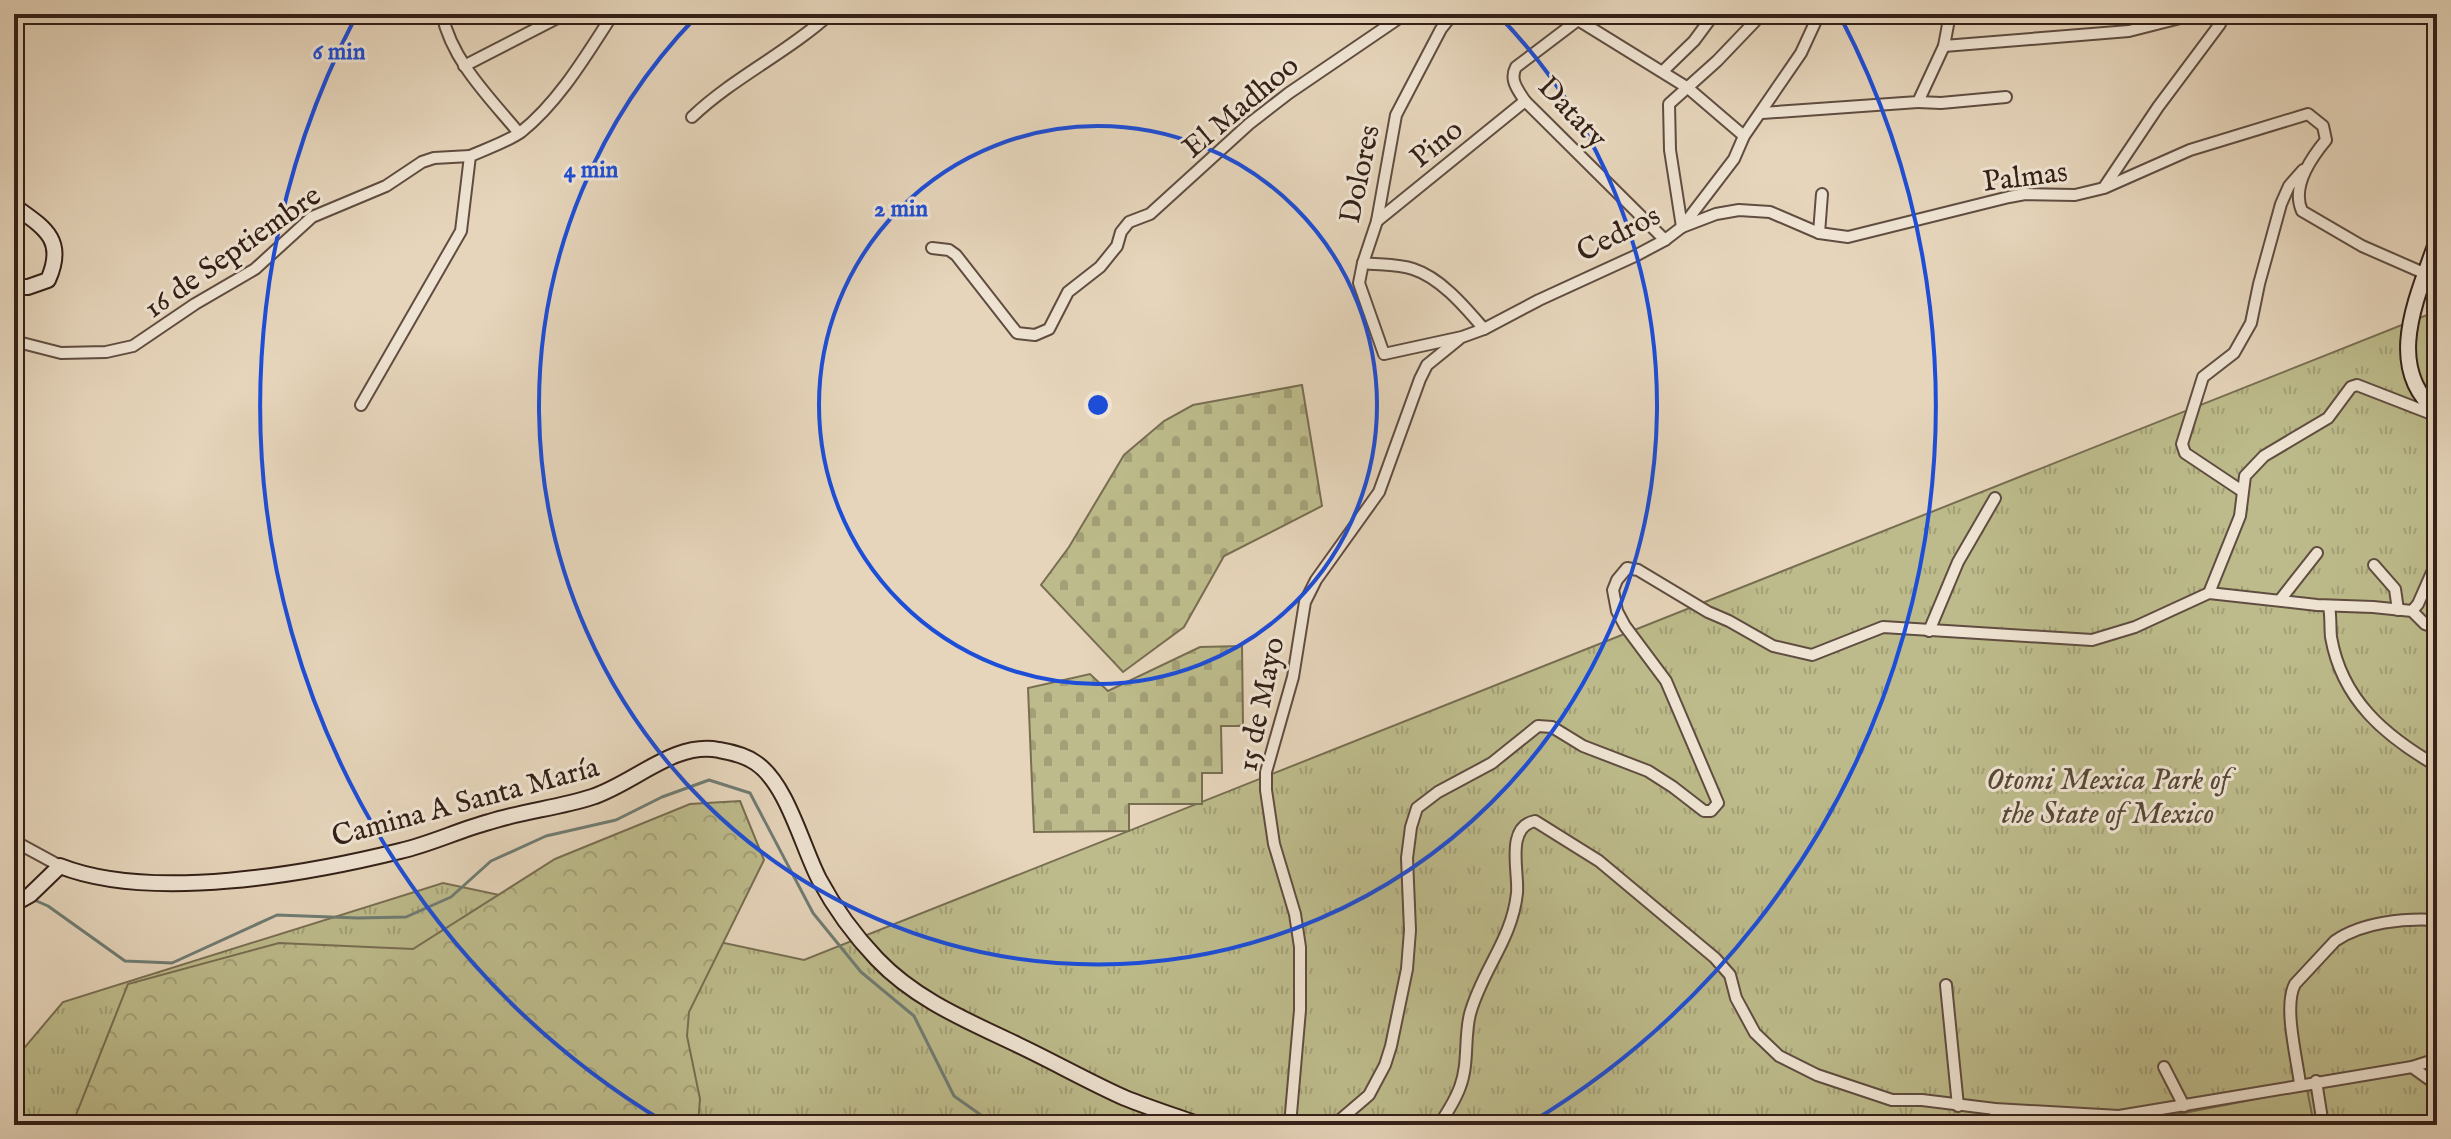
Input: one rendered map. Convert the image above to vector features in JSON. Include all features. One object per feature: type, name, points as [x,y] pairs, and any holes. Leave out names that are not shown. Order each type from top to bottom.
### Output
[{"type":"main road","points":[[14,206],[49,233],[56,262],[48,280],[28,287],[14,287]]},
{"type":"main road","points":[[2437,240],[2406,342],[2421,395],[2437,414]]},
{"type":"main road","name":"Camina A Santa María","points":[[57,869],[177,884],[240,879],[357,860],[412,848],[518,813],[550,809],[592,797],[617,788],[680,752],[700,747],[716,749],[757,764],[769,776],[831,900],[876,958],[903,984],[965,1020],[1096,1084],[1200,1125]]},
{"type":"main road","points":[[16,903],[57,869]]},
{"type":"street","points":[[442,14],[452,44],[464,66],[519,133],[555,95],[613,14]]},
{"type":"street","points":[[464,66],[565,14]]},
{"type":"street","points":[[692,117],[721,90],[779,54],[830,14]]},
{"type":"street","name":"El Madhoo","points":[[932,248],[949,250],[956,255],[1017,333],[1035,335],[1049,329],[1074,285],[1100,267],[1117,246],[1125,226],[1150,214],[1249,124],[1289,93],[1405,14]]},
{"type":"street","name":"Dolores","points":[[1384,354],[1359,283],[1363,263],[1377,221],[1396,115],[1441,29],[1453,14]]},
{"type":"street","points":[[1714,14],[1694,41],[1663,71],[1744,136]]},
{"type":"street","name":"Cedros","points":[[1384,354],[1462,337],[1484,329],[1665,240],[1682,227],[1670,150],[1669,104],[1762,14]]},
{"type":"street","points":[[1682,227],[1734,159],[1744,136],[1801,53],[1819,14]]},
{"type":"street","points":[[1918,102],[1944,46],[1950,14]]},
{"type":"street","points":[[1944,46],[2129,31],[2196,14]]},
{"type":"street","points":[[2104,188],[2224,14]]},
{"type":"street","name":"Dataty","points":[[1663,71],[1578,20],[1516,67],[1513,76],[1515,86],[1525,101],[1665,240]]},
{"type":"street","points":[[1762,113],[2006,97]]},
{"type":"street","name":"Pino","points":[[1377,221],[1525,101]]},
{"type":"street","name":"Palmas","points":[[1682,227],[1716,214],[1760,211],[1779,214],[1819,233],[1848,237],[2009,197],[2025,194],[2075,195],[2104,188],[2190,150],[2308,114],[2317,120],[2326,134],[2326,140],[2289,186],[2281,204],[2251,323],[2234,353],[2203,377],[2183,438],[2185,453],[2242,491]]},
{"type":"street","name":"16 de Septiembre","points":[[14,341],[61,353],[106,352],[133,346],[195,304],[255,269],[312,217],[386,186],[427,160],[470,156],[519,133]]},
{"type":"street","points":[[361,405],[461,231],[470,156]]},
{"type":"street","name":"Palmas","points":[[2309,163],[2298,192],[2302,211],[2362,246],[2426,274]]},
{"type":"street","points":[[1819,233],[1822,194]]},
{"type":"street","points":[[1363,263],[1409,267],[1427,274],[1469,311],[1484,329]]},
{"type":"street","name":"15 de Mayo","points":[[1290,1125],[1300,1010],[1300,947],[1295,914],[1271,830],[1266,790],[1269,758],[1293,677],[1305,602],[1316,580],[1379,492],[1427,365],[1462,337]]},
{"type":"street","points":[[2209,593],[2240,516],[2245,476],[2254,464],[2328,418],[2346,393],[2357,385],[2437,414]]},
{"type":"street","points":[[1929,631],[1958,562],[1995,498]]},
{"type":"street","points":[[2280,600],[2317,553]]},
{"type":"street","points":[[2412,611],[2437,561]]},
{"type":"street","points":[[2374,565],[2395,589],[2398,610]]},
{"type":"street","points":[[1334,1125],[1369,1095],[1385,1065],[1407,969],[1410,930],[1407,858],[1411,827],[1417,808],[1428,798],[1492,763],[1543,725],[1552,727],[1583,746],[1648,771],[1704,811],[1711,811],[1718,803],[1666,681],[1617,611],[1613,590],[1627,568],[1638,570],[1773,646],[1812,655],[1883,627],[2092,640],[2135,627],[2209,593],[2412,611],[2425,624],[2437,628]]},
{"type":"street","points":[[2329,606],[2331,636],[2350,689],[2370,718],[2400,745],[2437,766]]},
{"type":"street","points":[[1439,1125],[1461,1085],[1466,1034],[1476,995],[1494,964],[1510,924],[1517,891],[1517,838],[1529,822],[1539,822],[1599,861],[1715,958],[1730,975],[1736,998],[1755,1033],[1779,1056],[1817,1075],[1892,1100],[2119,1116],[2412,1067],[2437,1059]]},
{"type":"street","points":[[14,841],[57,869]]},
{"type":"street","points":[[2300,1084],[2290,1010],[2291,991],[2295,984],[2343,936],[2361,928],[2418,919],[2437,920]]},
{"type":"street","points":[[1946,985],[1958,1106]]},
{"type":"street","points":[[2164,1067],[2184,1106]]},
{"type":"street","points":[[2412,1067],[2437,1085]]},
{"type":"street","points":[[2316,1081],[2323,1125]]},
{"type":"street","points":[[1995,1109],[1997,1125]]},
{"type":"green space","points":[[2036,14],[2096,14],[2097,21],[2037,24]]},
{"type":"green space","name":"Otomi Mexica Park of the State of Mexico","points":[[2437,311],[2437,1125],[14,1125],[14,1060],[63,1002],[443,883],[804,960]]},
{"type":"green space","points":[[1302,385],[1322,506],[1224,556],[1184,627],[1123,672],[1041,585],[1069,547],[1124,455],[1164,421],[1193,405]]},
{"type":"green space","points":[[1242,646],[1243,726],[1221,726],[1222,773],[1202,773],[1202,804],[1129,804],[1129,831],[1034,832],[1028,688],[1090,674],[1108,691],[1200,647]]},
{"type":"green space","points":[[740,801],[764,860],[689,1012],[687,1036],[700,1099],[698,1125],[72,1125],[128,984],[279,943],[413,949],[555,859],[690,804]]},
{"type":"green space","points":[[2307,1089],[2314,1125],[2144,1125],[2143,1121]]},
{"type":"waterway","points":[[32,899],[48,906],[125,961],[172,963],[277,915],[406,917],[451,897],[491,861],[546,836],[616,820],[662,797],[709,780],[750,793],[813,913],[861,972],[914,1016],[954,1096],[995,1125]]}]
